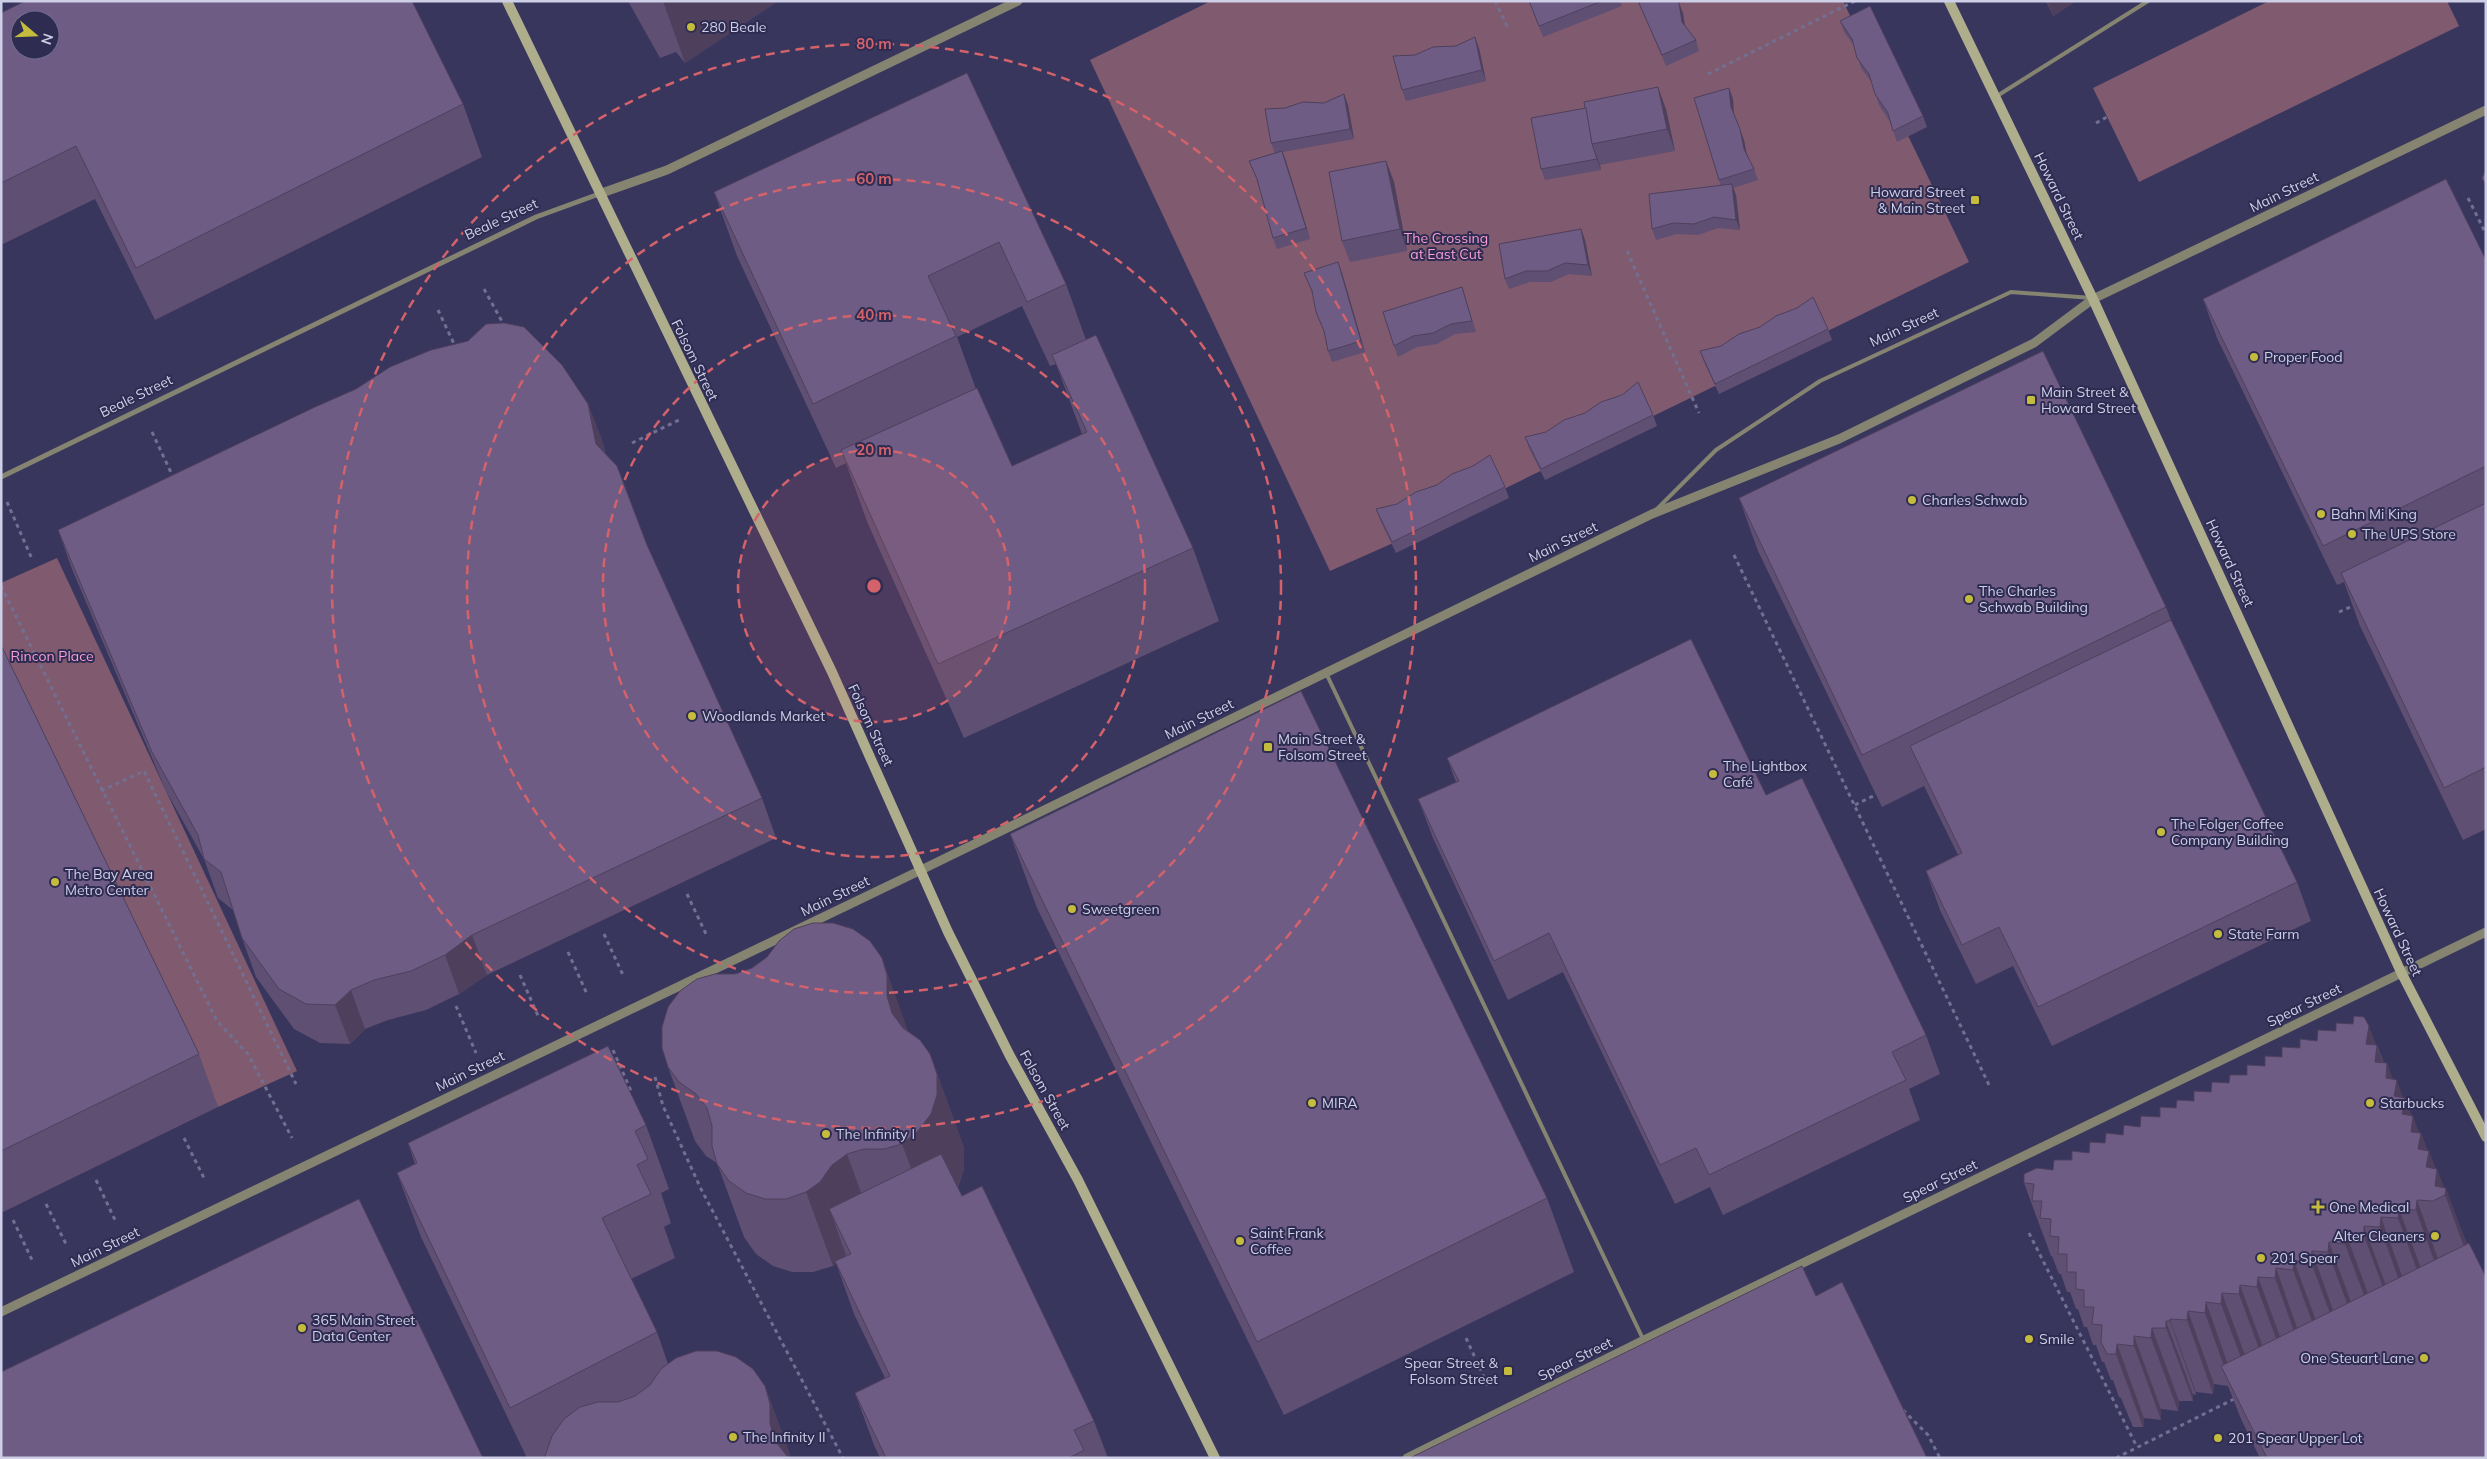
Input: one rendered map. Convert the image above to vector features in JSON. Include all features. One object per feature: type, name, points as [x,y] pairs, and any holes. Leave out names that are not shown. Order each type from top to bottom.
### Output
[{"type":"main road","name":"Folsom Street","points":[[507,1],[832,672],[948,932],[1010,1056],[1078,1180],[1215,1458]]},
{"type":"main road","name":"Howard Street","points":[[1949,1],[2093,299],[2402,972],[2486,1137]]},
{"type":"street","name":"Beale Street","points":[[1,477],[536,217],[667,170],[1018,1]]},
{"type":"street","name":"Main Street","points":[[1,1312],[921,870],[1652,514],[1839,440],[2034,343],[2093,299],[2486,110]]},
{"type":"street","name":"Spear Street","points":[[1407,1458],[1644,1340],[2486,932]]},
{"type":"lane","points":[[1995,98],[2148,1]]},
{"type":"lane","name":"Main Street","points":[[1652,514],[1716,450],[1820,381],[2010,292],[2093,299]]},
{"type":"lane","points":[[1326,673],[1644,1340]]},
{"type":"path","points":[[1495,1],[1508,28]]},
{"type":"path","points":[[1708,74],[1855,1]]},
{"type":"path","points":[[2096,123],[2107,117]]},
{"type":"path","points":[[2468,198],[2486,234]]},
{"type":"path","points":[[1627,251],[1699,413]]},
{"type":"path","points":[[484,289],[506,328]]},
{"type":"path","points":[[438,310],[458,351]]},
{"type":"path","points":[[142,408],[175,481]]},
{"type":"path","points":[[632,443],[703,408]]},
{"type":"path","points":[[4,498],[32,559]]},
{"type":"path","points":[[1734,555],[1990,1087]]},
{"type":"path","points":[[1,586],[101,791],[217,1021],[248,1054],[292,1138]]},
{"type":"path","points":[[2339,612],[2357,604]]},
{"type":"path","points":[[101,791],[144,771],[296,1084]]},
{"type":"path","points":[[1854,805],[1875,795]]},
{"type":"path","points":[[687,894],[706,934]]},
{"type":"path","points":[[604,934],[623,975]]},
{"type":"path","points":[[568,952],[586,994]]},
{"type":"path","points":[[520,975],[538,1018]]},
{"type":"path","points":[[456,1006],[487,1078]]},
{"type":"path","points":[[601,1024],[631,1091]]},
{"type":"path","points":[[655,1077],[663,1106],[701,1189],[842,1458]]},
{"type":"path","points":[[184,1138],[205,1180]]},
{"type":"path","points":[[96,1180],[116,1222]]},
{"type":"path","points":[[46,1204],[67,1246]]},
{"type":"path","points":[[13,1220],[33,1262]]},
{"type":"path","points":[[2028,1233],[2137,1447]]},
{"type":"path","points":[[1466,1338],[1499,1411]]},
{"type":"path","points":[[2116,1458],[2244,1394]]},
{"type":"path","points":[[1902,1408],[1928,1435],[1940,1458]]},
{"type":"green space","name":"The Crossing at East Cut","points":[[1211,1],[1843,1],[1969,262],[1391,544],[1330,571],[1090,60]]},
{"type":"green space","points":[[2269,1],[2447,1],[2459,26],[2139,182],[2093,88]]},
{"type":"green space","name":"Rincon Place","points":[[57,558],[297,1071],[218,1107],[1,658],[1,583]]},
{"type":"building","points":[[25,1],[412,1],[463,104],[136,268],[76,146],[1,183],[1,13]]},
{"type":"building","points":[[1529,1],[1602,1],[1539,26]]},
{"type":"building","points":[[1638,1],[1678,1],[1682,22],[1696,40],[1662,55]]},
{"type":"building","points":[[1870,6],[1923,116],[1893,131],[1888,113],[1875,94],[1869,74],[1857,58],[1852,39],[1840,21]]},
{"type":"building","points":[[1475,37],[1482,70],[1402,90],[1393,56],[1415,55],[1433,47],[1456,46]]},
{"type":"building","points":[[967,73],[1066,284],[1027,302],[999,242],[928,276],[956,336],[813,404],[714,192]]},
{"type":"building","points":[[1658,87],[1667,129],[1592,144],[1584,102]]},
{"type":"building","points":[[1729,88],[1731,107],[1740,129],[1744,149],[1754,169],[1719,180],[1694,98]]},
{"type":"building","points":[[1344,94],[1350,129],[1271,143],[1265,109],[1285,108],[1303,102],[1324,103]]},
{"type":"building","points":[[1586,108],[1592,144],[1597,159],[1541,169],[1531,118]]},
{"type":"building","points":[[1282,151],[1306,228],[1273,238],[1257,179],[1249,161]]},
{"type":"building","points":[[1386,161],[1400,229],[1342,241],[1329,172]]},
{"type":"building","points":[[2486,170],[2486,185],[2482,178]]},
{"type":"building","points":[[2446,179],[2486,260],[2486,466],[2323,546],[2203,299]]},
{"type":"building","points":[[1732,184],[1736,220],[1714,217],[1694,224],[1673,223],[1652,229],[1649,194]]},
{"type":"building","points":[[1581,229],[1588,265],[1565,263],[1547,271],[1526,271],[1505,279],[1499,244]]},
{"type":"building","points":[[1338,262],[1361,341],[1328,351],[1324,331],[1316,312],[1312,291],[1304,273]]},
{"type":"building","points":[[1462,287],[1472,321],[1451,324],[1433,333],[1413,336],[1394,346],[1383,312]]},
{"type":"building","points":[[1813,297],[1828,329],[1715,384],[1700,351],[1721,346],[1739,334],[1760,327],[1776,316],[1797,308]]},
{"type":"building","points":[[504,323],[524,327],[562,365],[588,404],[596,444],[617,466],[647,545],[762,798],[472,935],[445,955],[411,971],[374,980],[351,990],[335,1005],[306,1004],[279,989],[242,938],[221,872],[204,859],[198,835],[152,752],[58,530],[356,389],[390,367],[431,350],[468,341],[486,324]]},
{"type":"building","points":[[1096,335],[1193,548],[938,664],[841,450],[977,388],[1012,466],[1087,432],[1052,355]]},
{"type":"building","name":"The Charles Schwab Building","points":[[2043,351],[2166,607],[1862,755],[1739,498]]},
{"type":"building","points":[[1638,382],[1653,415],[1541,469],[1525,437],[1546,432],[1564,420],[1585,413],[1601,402],[1622,395]]},
{"type":"building","points":[[1490,455],[1505,487],[1392,542],[1376,509],[1397,504],[1416,492],[1437,485],[1452,474],[1473,466]]},
{"type":"building","points":[[2486,503],[2486,767],[2444,788],[2341,573]]},
{"type":"building","points":[[2171,620],[2297,882],[2038,1007],[1999,927],[1962,945],[1926,871],[1962,853],[1910,746]]},
{"type":"building","points":[[1691,639],[1766,795],[1802,778],[1926,1035],[1892,1052],[1906,1080],[1709,1175],[1696,1148],[1660,1165],[1549,933],[1494,961],[1418,799],[1459,781],[1447,758]]},
{"type":"building","name":"The Bay Area Metro Center","points":[[1,645],[199,1054],[1,1151]]},
{"type":"building","name":"MIRA","points":[[1301,691],[1547,1198],[1257,1342],[1010,834]]},
{"type":"building","name":"The Infinity I","points":[[813,923],[833,923],[853,929],[870,941],[882,958],[887,975],[887,996],[892,1013],[903,1028],[920,1040],[930,1054],[937,1074],[937,1095],[931,1114],[918,1131],[902,1144],[884,1149],[864,1149],[847,1154],[832,1165],[820,1182],[806,1192],[786,1199],[765,1199],[746,1193],[729,1181],[717,1164],[712,1146],[712,1126],[707,1108],[696,1094],[679,1082],[668,1067],[662,1048],[662,1027],[668,1007],[680,991],[697,979],[715,974],[735,974],[752,968],[767,957],[779,941],[794,929]]},
{"type":"building","points":[[2354,1016],[2364,1017],[2369,1026],[2366,1044],[2377,1045],[2375,1062],[2387,1063],[2386,1078],[2397,1080],[2394,1096],[2405,1098],[2402,1114],[2413,1116],[2411,1132],[2421,1133],[2418,1149],[2429,1151],[2426,1167],[2437,1169],[2435,1186],[2446,1188],[2445,1195],[2433,1201],[2417,1200],[2416,1210],[2399,1209],[2398,1218],[2381,1217],[2380,1227],[2364,1226],[2364,1236],[2346,1234],[2345,1244],[2329,1242],[2328,1252],[2312,1251],[2311,1262],[2294,1261],[2293,1270],[2276,1268],[2275,1278],[2258,1277],[2257,1287],[2240,1285],[2239,1294],[2222,1293],[2221,1304],[2206,1302],[2205,1313],[2188,1311],[2187,1320],[2170,1319],[2170,1321],[2166,1321],[2166,1328],[2152,1328],[2151,1338],[2134,1336],[2134,1346],[2117,1344],[2116,1354],[2107,1354],[2101,1342],[2102,1325],[2092,1324],[2094,1307],[2084,1307],[2084,1290],[2076,1289],[2076,1272],[2067,1272],[2067,1254],[2058,1254],[2059,1237],[2050,1236],[2051,1219],[2040,1218],[2042,1201],[2032,1201],[2034,1184],[2024,1183],[2024,1174],[2037,1168],[2053,1170],[2054,1160],[2072,1160],[2072,1151],[2089,1153],[2090,1142],[2105,1143],[2106,1133],[2123,1135],[2124,1125],[2140,1127],[2141,1116],[2160,1117],[2160,1107],[2176,1108],[2177,1100],[2194,1101],[2194,1091],[2211,1092],[2212,1082],[2229,1083],[2230,1075],[2247,1075],[2247,1065],[2265,1066],[2265,1056],[2282,1057],[2282,1047],[2300,1048],[2300,1039],[2317,1041],[2318,1030],[2336,1031],[2336,1023],[2353,1024]]},
{"type":"building","points":[[608,1046],[646,1125],[635,1131],[648,1159],[637,1165],[651,1194],[602,1218],[657,1332],[510,1408],[397,1173],[417,1163],[408,1143]]},
{"type":"building","points":[[941,1154],[962,1196],[982,1186],[1094,1421],[1074,1430],[1084,1450],[1069,1458],[886,1458],[855,1393],[890,1376],[835,1261],[851,1254],[829,1209]]},
{"type":"building","name":"365 Main Street Data Center","points":[[359,1199],[483,1458],[1,1458],[1,1372]]},
{"type":"building","name":"One Steuart Lane","points":[[2469,1243],[2486,1277],[2486,1458],[2267,1458],[2221,1366]]},
{"type":"building","points":[[1802,1266],[1816,1296],[1842,1282],[1927,1458],[1410,1458]]},
{"type":"building","points":[[696,1351],[717,1351],[736,1357],[753,1369],[765,1386],[770,1404],[770,1424],[776,1442],[789,1458],[545,1458],[552,1436],[564,1419],[580,1407],[598,1402],[618,1402],[635,1396],[650,1385],[661,1369],[676,1358]]},
{"type":"place","name":"280 Beale","points":[[691,27]]},
{"type":"place","name":"Howard Street & Main Street","points":[[1975,200]]},
{"type":"place","name":"Proper Food","points":[[2254,357]]},
{"type":"place","name":"Main Street & Howard Street","points":[[2031,400]]},
{"type":"place","name":"Charles Schwab","points":[[1912,500]]},
{"type":"place","name":"Bahn Mi King","points":[[2321,514]]},
{"type":"place","name":"The UPS Store","points":[[2352,534]]},
{"type":"place","name":"The Charles Schwab Building","points":[[1969,599]]},
{"type":"place","name":"Woodlands Market","points":[[692,716]]},
{"type":"place","name":"Main Street & Folsom Street","points":[[1268,747]]},
{"type":"place","name":"The Lightbox Café","points":[[1713,774]]},
{"type":"place","name":"The Folger Coffee Company Building","points":[[2161,832]]},
{"type":"place","name":"The Bay Area Metro Center","points":[[55,882]]},
{"type":"place","name":"Sweetgreen","points":[[1072,909]]},
{"type":"place","name":"State Farm","points":[[2218,934]]},
{"type":"place","name":"MIRA","points":[[1312,1103]]},
{"type":"place","name":"Starbucks","points":[[2370,1103]]},
{"type":"place","name":"The Infinity I","points":[[826,1134]]},
{"type":"place","name":"One Medical","points":[[2318,1207]]},
{"type":"place","name":"Alter Cleaners","points":[[2435,1236]]},
{"type":"place","name":"Saint Frank Coffee","points":[[1240,1241]]},
{"type":"place","name":"201 Spear","points":[[2261,1258]]},
{"type":"place","name":"365 Main Street Data Center","points":[[302,1328]]},
{"type":"place","name":"Smile","points":[[2029,1339]]},
{"type":"place","name":"One Steuart Lane","points":[[2424,1358]]},
{"type":"place","name":"Spear Street & Folsom Street","points":[[1508,1371]]},
{"type":"place","name":"The Infinity II","points":[[733,1437]]},
{"type":"place","name":"201 Spear Upper Lot","points":[[2218,1438]]}]
